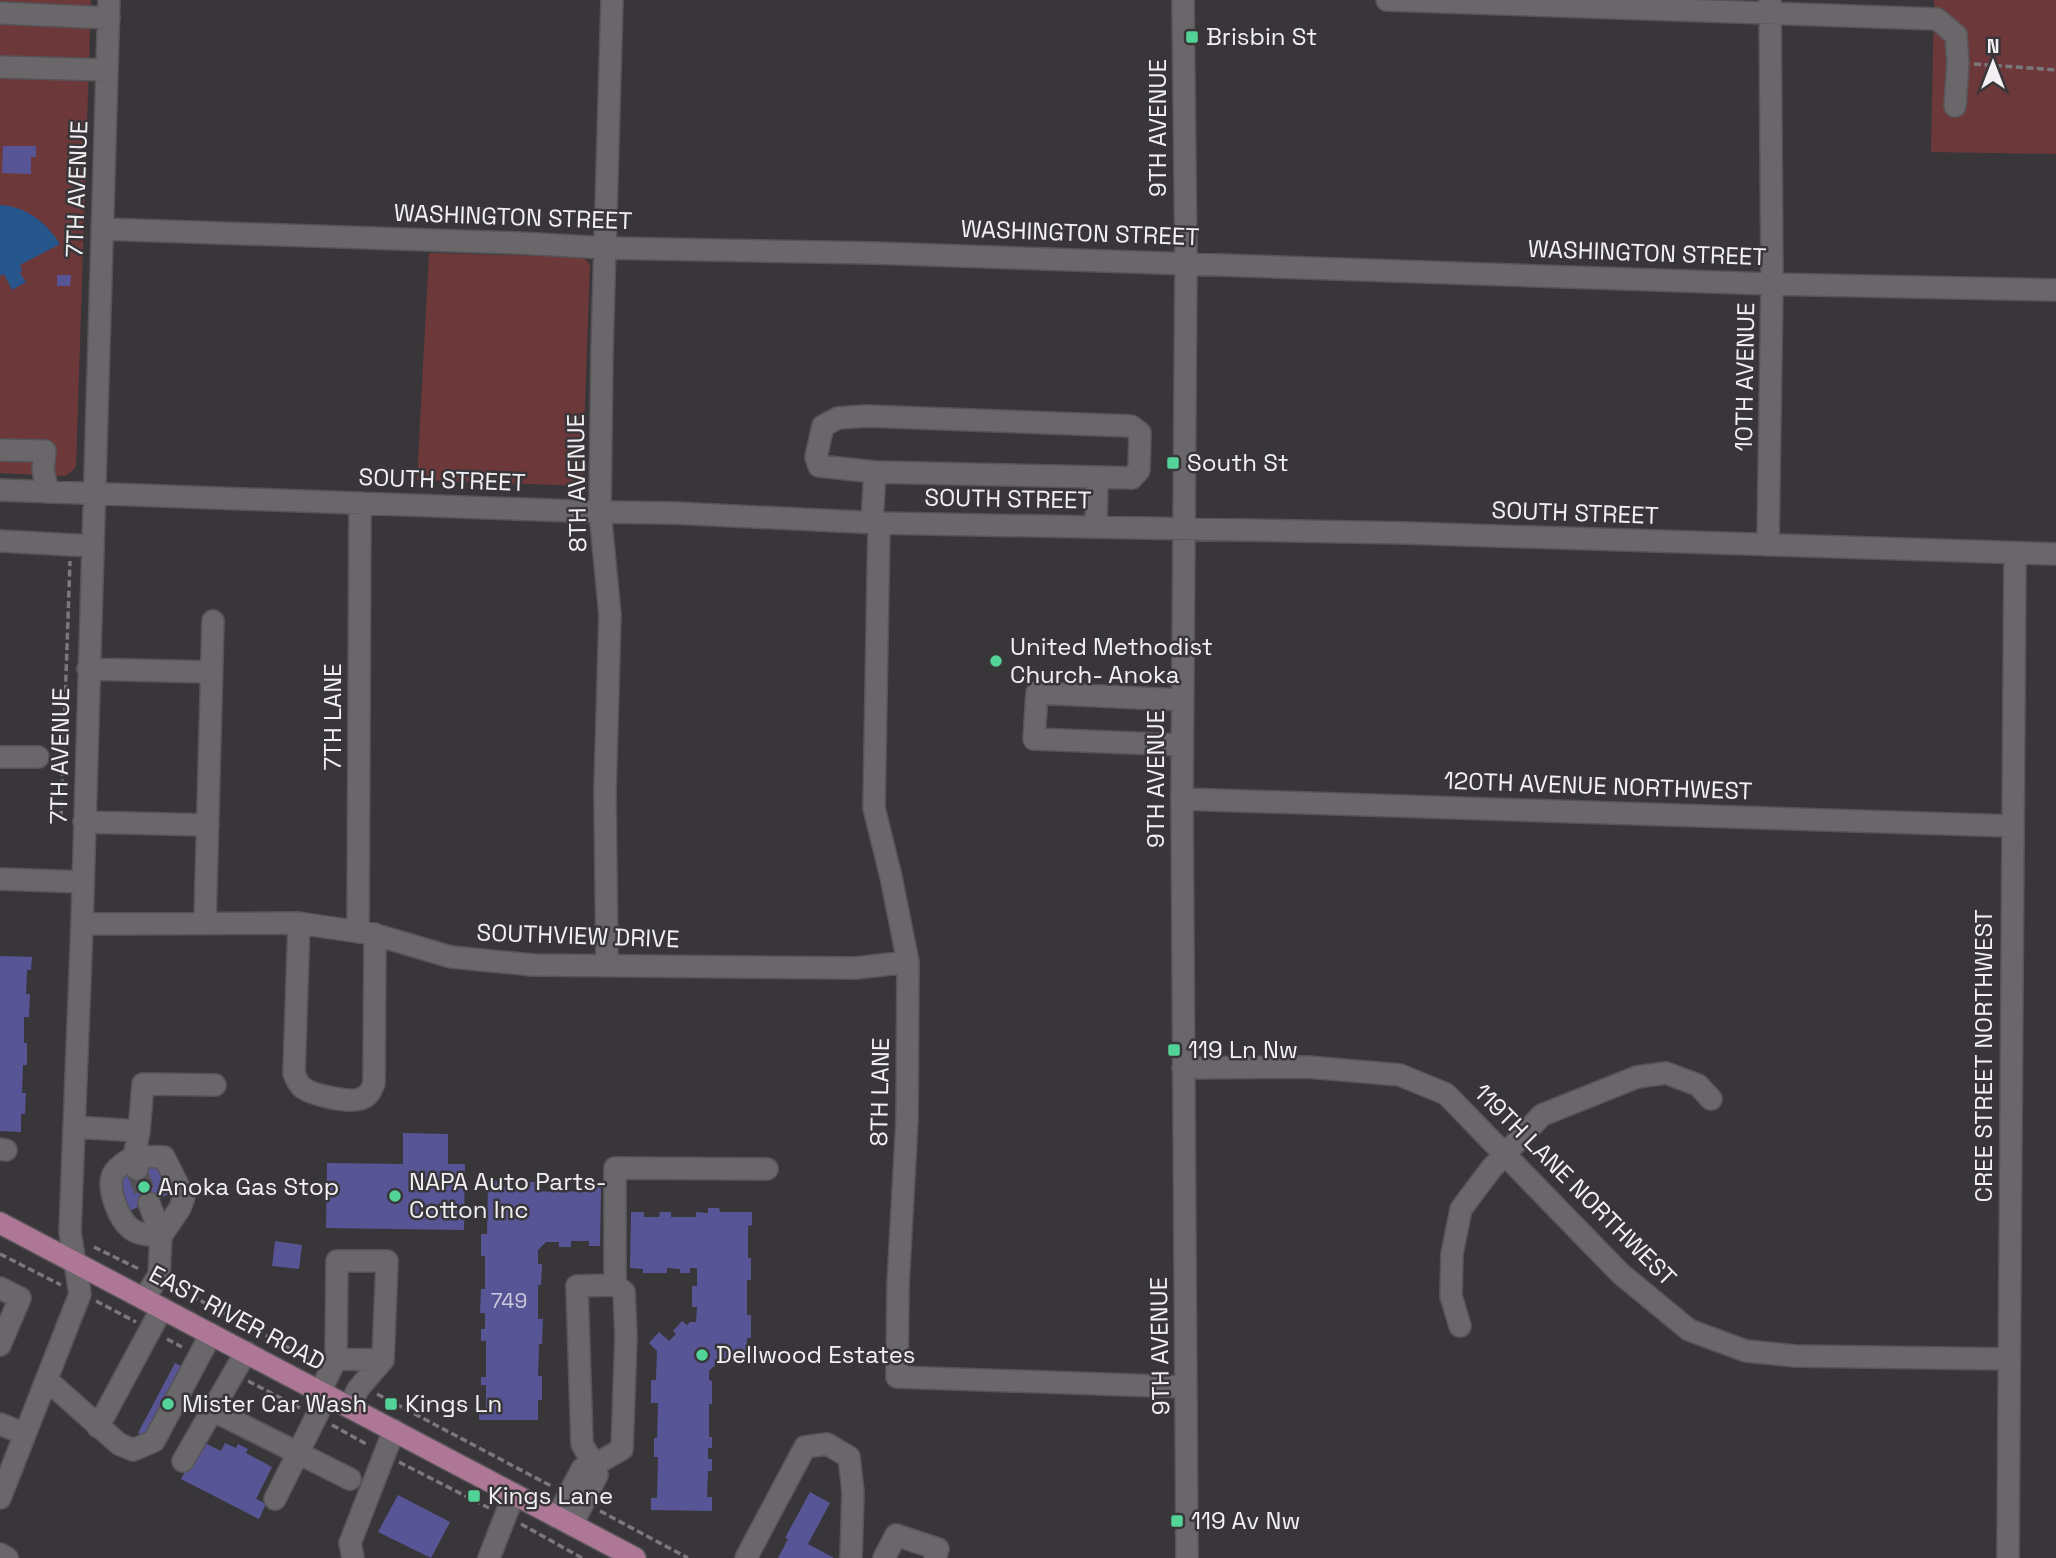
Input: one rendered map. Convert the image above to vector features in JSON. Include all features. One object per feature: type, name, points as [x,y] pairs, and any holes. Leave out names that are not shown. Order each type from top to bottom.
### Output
[{"type":"main road","name":"EAST RIVER ROAD","points":[[0,1223],[635,1558]]},
{"type":"street","name":"8TH AVENUE","points":[[607,965],[604,792],[610,615],[600,512],[612,0]]},
{"type":"street","name":"9TH AVENUE","points":[[1184,0],[1182,799],[1187,1558]]},
{"type":"street","points":[[1387,0],[1770,6],[1937,19],[1956,35],[1958,63],[1955,106]]},
{"type":"street","name":"10TH AVENUE","points":[[1768,545],[1772,284],[1770,6]]},
{"type":"street","points":[[0,13],[109,9]]},
{"type":"street","name":"7TH AVENUE","points":[[0,1497],[80,1294],[70,1232],[82,924],[88,668],[81,546],[93,494],[109,9]]},
{"type":"street","points":[[0,67],[107,70]]},
{"type":"street","name":"WASHINGTON STREET","points":[[102,229],[477,241],[606,248],[1185,262],[1772,284],[2056,290]]},
{"type":"street","points":[[866,416],[1131,426],[1140,433],[1139,470],[1132,478],[875,472],[819,466],[816,457],[823,426],[838,418],[866,416]]},
{"type":"street","points":[[0,450],[45,451],[43,470],[48,492]]},
{"type":"street","name":"8TH LANE","points":[[875,472],[874,808],[908,962],[907,1119],[898,1285],[897,1377],[1186,1387]]},
{"type":"street","points":[[1096,527],[1097,477]]},
{"type":"street","name":"SOUTH STREET","points":[[0,490],[674,513],[876,523],[1405,533],[2056,554]]},
{"type":"street","name":"7TH LANE","points":[[299,923],[294,1073],[303,1088],[312,1092],[350,1101],[361,1099],[370,1094],[374,1083],[366,933],[360,503]]},
{"type":"street","points":[[0,541],[81,546]]},
{"type":"street","name":"CREE STREET NORTHWEST","points":[[2008,1558],[2015,554]]},
{"type":"street","points":[[205,923],[213,621]]},
{"type":"street","points":[[88,668],[211,672]]},
{"type":"street","points":[[1182,699],[1037,693],[1034,738],[1182,745]]},
{"type":"street","points":[[0,757],[38,757]]},
{"type":"street","name":"120TH AVENUE NORTHWEST","points":[[1182,799],[2012,827]]},
{"type":"street","points":[[85,822],[208,825]]},
{"type":"street","points":[[0,878],[83,882]]},
{"type":"street","name":"SOUTHVIEW DRIVE","points":[[82,924],[299,923],[366,933],[451,957],[533,965],[856,968],[908,962]]},
{"type":"street","name":"119TH LANE NORTHWEST","points":[[1183,1068],[1308,1067],[1400,1075],[1446,1094],[1621,1275],[1689,1330],[1746,1351],[1796,1356],[2009,1359]]},
{"type":"street","points":[[1460,1326],[1451,1296],[1452,1254],[1461,1209],[1542,1115],[1637,1077],[1666,1073],[1698,1085],[1711,1099]]},
{"type":"street","points":[[136,1164],[143,1084],[215,1085]]},
{"type":"street","points":[[74,1128],[139,1131]]},
{"type":"street","points":[[164,1157],[184,1197],[180,1208],[161,1236],[138,1233],[127,1226],[111,1188],[112,1176],[117,1169],[164,1157]]},
{"type":"street","points":[[615,1285],[615,1168],[767,1169]]},
{"type":"street","points":[[98,1427],[150,1330],[161,1236],[149,1203]]},
{"type":"street","points":[[275,1499],[316,1416],[333,1365],[337,1261],[387,1261],[383,1360],[361,1385],[349,1407]]},
{"type":"street","points":[[564,1521],[576,1499],[597,1475],[582,1444],[577,1286],[615,1285],[624,1292],[626,1337],[622,1450],[594,1465]]},
{"type":"street","points":[[0,1288],[20,1298],[0,1345]]},
{"type":"street","points":[[47,1380],[98,1427],[119,1444],[133,1450],[153,1441],[211,1334]]},
{"type":"street","points":[[183,1461],[246,1352]]},
{"type":"street","points":[[333,1365],[383,1360]]},
{"type":"street","points":[[212,1410],[350,1479]]},
{"type":"street","points":[[0,1424],[25,1434]]},
{"type":"street","points":[[353,1558],[349,1543],[394,1430]]},
{"type":"street","points":[[746,1558],[806,1447],[827,1444],[849,1457],[853,1492],[851,1558]]},
{"type":"street","points":[[489,1558],[513,1494]]},
{"type":"street","points":[[884,1558],[896,1535],[938,1549],[935,1558]]},
{"type":"street","points":[[0,1554],[7,1558]]},
{"type":"path","points":[[1968,63],[2056,70]]},
{"type":"path","points":[[61,818],[81,546]]},
{"type":"path","points":[[94,1247],[333,1365]]},
{"type":"path","points":[[0,1254],[68,1288]]},
{"type":"path","points":[[96,1301],[200,1356]]},
{"type":"path","points":[[233,1373],[582,1558]]},
{"type":"path","points":[[361,1385],[688,1558]]},
{"type":"shaded area","points":[[0,0],[91,0],[76,467],[66,476],[0,473]]},
{"type":"shaded area","points":[[1934,0],[2056,0],[2056,154],[1931,152]]},
{"type":"shaded area","points":[[429,253],[579,257],[590,265],[582,486],[417,480]]},
{"type":"water","points":[[0,205],[19,209],[35,217],[49,229],[60,244],[20,265],[20,273],[26,282],[12,290],[4,274],[0,276]]},
{"type":"building","points":[[3,146],[36,146],[36,157],[31,157],[31,174],[2,173]]},
{"type":"building","points":[[57,275],[71,275],[70,286],[57,286]]},
{"type":"building","points":[[0,956],[32,957],[31,970],[27,970],[29,1017],[24,1017],[27,1065],[23,1065],[22,1093],[26,1093],[25,1114],[21,1114],[21,1132],[0,1131]]},
{"type":"building","name":"NAPA Auto Parts- Cotton Inc","points":[[403,1133],[448,1134],[448,1164],[465,1164],[464,1230],[326,1228],[327,1163],[403,1164]]},
{"type":"building","name":"Anoka Gas Stop","points":[[159,1162],[172,1193],[129,1211],[116,1180]]},
{"type":"building","points":[[488,1181],[497,1181],[497,1186],[530,1187],[530,1182],[538,1182],[538,1191],[553,1192],[553,1186],[563,1187],[563,1191],[589,1192],[589,1186],[601,1187],[600,1246],[589,1246],[589,1241],[571,1241],[571,1247],[559,1247],[559,1242],[546,1242],[538,1250],[538,1264],[542,1264],[541,1285],[538,1285],[538,1319],[543,1319],[538,1376],[542,1376],[542,1400],[538,1400],[538,1420],[479,1420],[479,1410],[486,1410],[486,1385],[481,1385],[481,1377],[486,1377],[486,1341],[481,1341],[481,1329],[485,1329],[485,1313],[480,1313],[481,1289],[485,1289],[485,1256],[481,1256],[481,1234],[487,1234]]},
{"type":"building","name":"Dellwood Estates","points":[[708,1208],[719,1208],[720,1212],[752,1212],[752,1225],[748,1226],[751,1280],[747,1280],[747,1315],[751,1315],[751,1338],[747,1338],[746,1360],[721,1360],[709,1371],[709,1380],[712,1381],[709,1437],[712,1437],[712,1448],[708,1448],[708,1459],[712,1459],[712,1471],[708,1471],[707,1497],[712,1497],[712,1511],[651,1510],[651,1498],[657,1498],[658,1457],[654,1457],[654,1438],[657,1438],[658,1403],[651,1403],[651,1380],[656,1380],[657,1351],[649,1343],[659,1332],[669,1341],[682,1321],[687,1325],[696,1322],[697,1307],[692,1307],[692,1286],[697,1286],[697,1268],[690,1268],[690,1273],[680,1273],[680,1269],[667,1268],[667,1273],[643,1273],[643,1269],[630,1268],[631,1212],[644,1212],[644,1217],[659,1217],[660,1212],[671,1212],[671,1217],[696,1217],[696,1212],[708,1213]]},
{"type":"building","points":[[275,1241],[302,1245],[299,1269],[272,1266]]},
{"type":"building","name":"Mister Car Wash","points":[[175,1363],[198,1375],[160,1445],[138,1433]]},
{"type":"building","points":[[201,1441],[221,1451],[225,1443],[236,1448],[238,1444],[248,1449],[246,1453],[272,1467],[256,1499],[266,1504],[259,1519],[181,1479]]},
{"type":"building","points":[[810,1492],[830,1503],[808,1544],[834,1558],[778,1558],[788,1539],[785,1538]]},
{"type":"building","points":[[398,1495],[450,1522],[431,1558],[378,1532]]},
{"type":"tunnel","points":[[137,1171],[149,1203]]},
{"type":"place","name":"Brisbin St","points":[[1192,37]]},
{"type":"place","name":"South St","points":[[1173,463]]},
{"type":"place","name":"United Methodist Church- Anoka","points":[[996,661]]},
{"type":"place","name":"119 Ln Nw","points":[[1174,1050]]},
{"type":"place","name":"Anoka Gas Stop","points":[[144,1187]]},
{"type":"place","name":"NAPA Auto Parts- Cotton Inc","points":[[395,1196]]},
{"type":"place","name":"Dellwood Estates","points":[[702,1355]]},
{"type":"place","name":"Mister Car Wash","points":[[168,1404]]},
{"type":"place","name":"Kings Ln","points":[[391,1404]]},
{"type":"place","name":"Kings Lane","points":[[474,1496]]},
{"type":"place","name":"119 Av Nw","points":[[1177,1521]]}]
